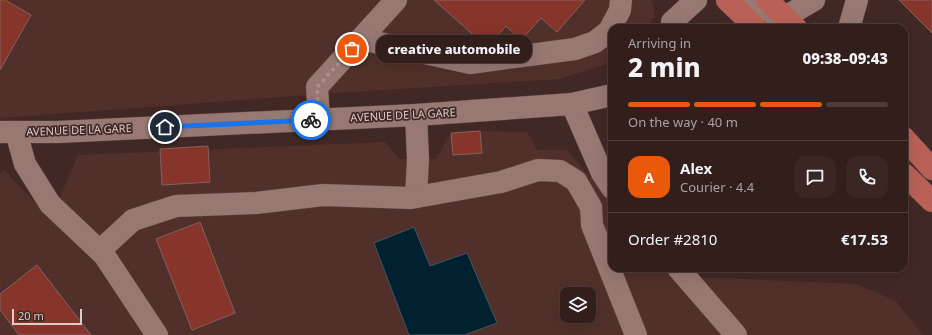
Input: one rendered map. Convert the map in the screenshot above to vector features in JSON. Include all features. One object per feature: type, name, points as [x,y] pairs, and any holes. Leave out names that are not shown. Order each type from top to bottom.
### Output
[{"type":"main road","points":[[727,0],[752,24]]},
{"type":"main road","points":[[767,0],[786,24]]},
{"type":"main road","points":[[908,142],[932,169]]},
{"type":"main road","points":[[908,178],[932,202]]},
{"type":"street","points":[[319,120],[317,87],[396,0]]},
{"type":"street","points":[[613,24],[620,10],[621,0]]},
{"type":"street","points":[[671,24],[672,0]]},
{"type":"street","points":[[673,24],[696,0]]},
{"type":"street","points":[[741,0],[786,24],[814,0]]},
{"type":"street","points":[[850,24],[857,0]]},
{"type":"street","points":[[361,39],[470,63],[575,49],[595,42],[608,32]]},
{"type":"street","name":"AVENUE DE LA GARE","points":[[8,132],[58,132],[416,115],[572,104],[608,96]]},
{"type":"street","points":[[572,104],[602,172],[608,182]]},
{"type":"street","points":[[416,115],[418,159],[416,197]]},
{"type":"street","points":[[8,132],[25,164],[50,204],[102,253],[157,335]]},
{"type":"street","points":[[102,253],[106,244],[133,220],[176,206],[256,203],[323,195],[411,198],[501,182],[538,170],[560,171],[576,181],[591,207],[592,225],[608,265]]},
{"type":"street","points":[[611,272],[636,335]]},
{"type":"street","points":[[681,272],[736,335]]},
{"type":"shaded area","points":[[0,0],[652,0],[655,16],[649,24],[608,24],[608,63],[559,79],[336,93],[0,118]]},
{"type":"shaded area","points":[[480,131],[527,132],[537,150],[567,150],[590,177],[608,171],[608,272],[697,272],[700,277],[856,284],[896,301],[922,335],[0,335],[0,173],[4,170],[42,210],[60,197],[78,155],[385,142],[400,159],[436,159],[451,133]]},
{"type":"water","points":[[414,227],[430,266],[467,253],[497,323],[464,335],[409,335],[374,243]]},
{"type":"building","points":[[0,0],[5,0],[31,15],[0,70]]},
{"type":"building","points":[[434,0],[585,0],[557,32],[541,18],[521,40],[506,26],[487,47]]},
{"type":"building","points":[[899,0],[932,0],[932,33]]},
{"type":"building","points":[[480,131],[482,153],[453,155],[451,133]]},
{"type":"building","points":[[208,146],[210,182],[162,185],[160,149]]},
{"type":"building","points":[[200,222],[235,313],[192,330],[156,239]]},
{"type":"building","points":[[37,265],[91,335],[19,335],[0,310],[0,294]]},
{"type":"way so far","points":[[311,120],[319,120],[317,87],[352,49]]},
{"type":"place","name":"creative automobile","points":[[352,49]]},
{"type":"route","points":[[165,127],[311,120]]}]
